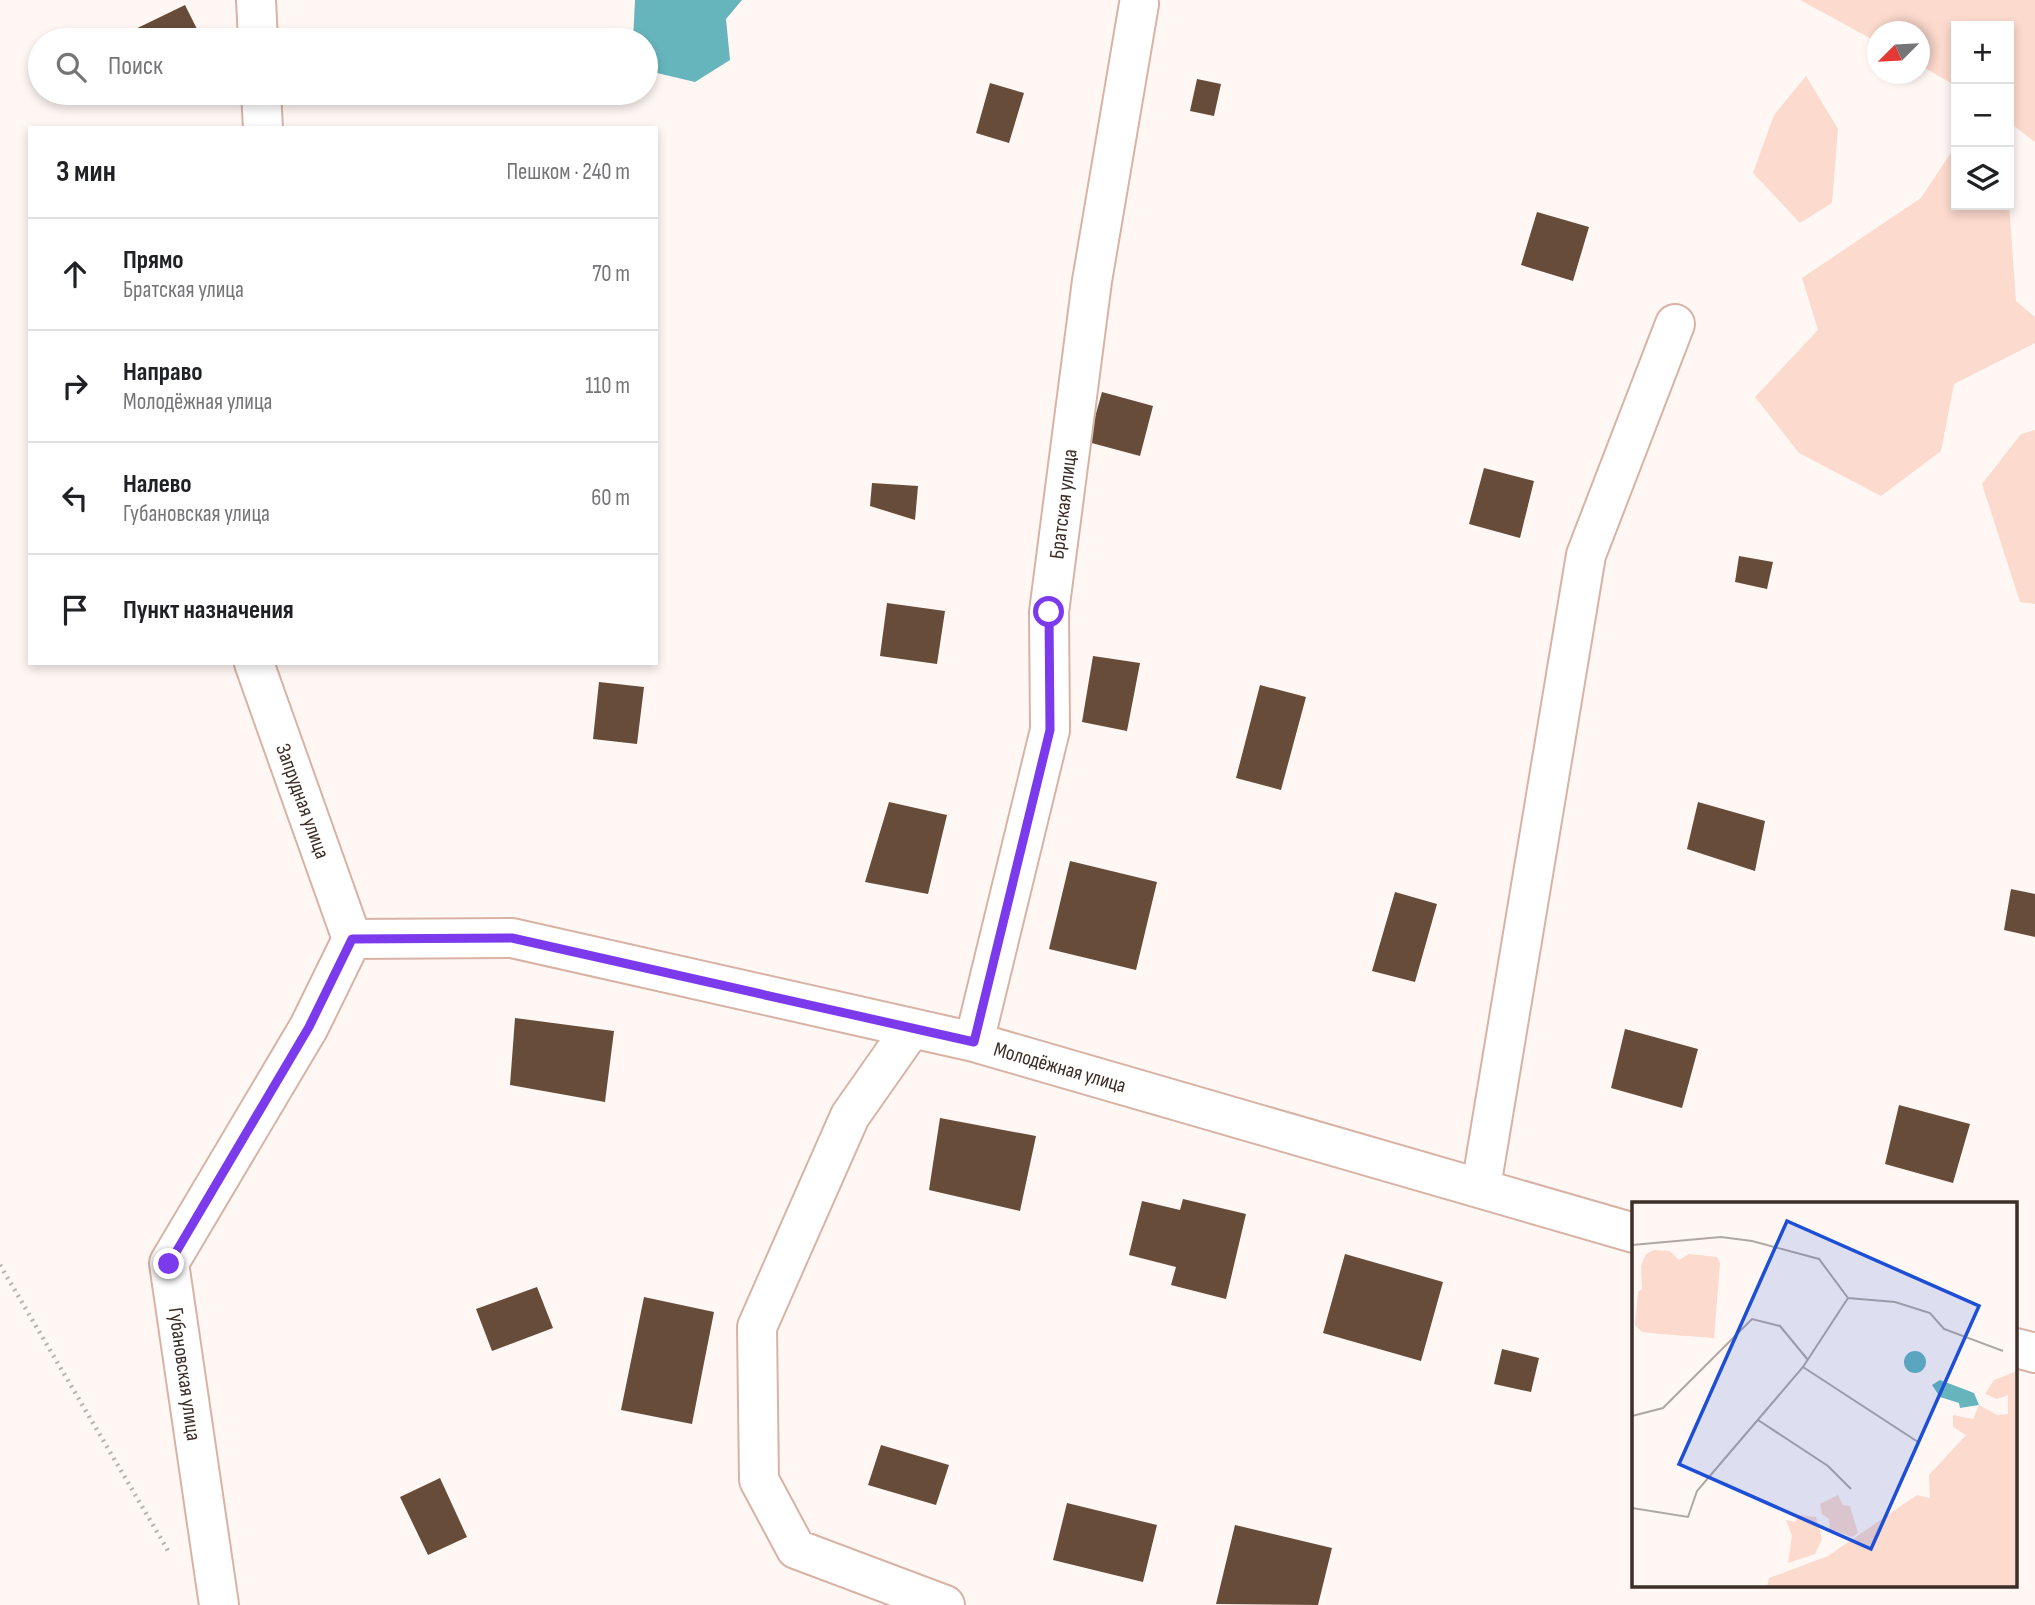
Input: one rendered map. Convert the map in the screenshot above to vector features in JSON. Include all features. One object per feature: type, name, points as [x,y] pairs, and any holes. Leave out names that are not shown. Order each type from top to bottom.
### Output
[{"type":"street","points":[[256,0],[257,28]]},
{"type":"street","name":"Братская улица","points":[[974,1042],[1050,730],[1049,612],[1092,281],[1139,4]]},
{"type":"street","points":[[262,105],[263,126]]},
{"type":"street","points":[[1481,1187],[1586,555],[1675,324]]},
{"type":"street","name":"Запрудная улица","points":[[255,665],[352,939]]},
{"type":"street","name":"Молодёжная улица","points":[[352,939],[512,938],[974,1042],[1632,1232]]},
{"type":"street","name":"Губановская улица","points":[[219,1605],[169,1264],[309,1027],[352,939]]},
{"type":"street","points":[[911,1029],[850,1116],[757,1327],[759,1480],[796,1549],[945,1605]]},
{"type":"street","points":[[2018,1349],[2035,1353]]},
{"type":"path","points":[[0,1265],[172,1558]]},
{"type":"shaded area","points":[[1800,0],[2035,0],[2035,142],[2014,126],[2014,21],[1951,21],[1951,83],[1930,71],[1930,21],[1867,21],[1867,37]]},
{"type":"shaded area","points":[[1806,76],[1838,129],[1832,203],[1800,223],[1753,173],[1774,115]]},
{"type":"shaded area","points":[[1951,153],[1951,210],[2010,210],[2016,301],[2035,317],[2035,343],[1954,384],[1941,451],[1881,496],[1799,453],[1755,397],[1818,330],[1802,278],[1921,198]]},
{"type":"shaded area","points":[[2035,430],[2035,604],[2020,602],[1982,484],[2021,434]]},
{"type":"water","points":[[635,0],[742,0],[726,19],[730,60],[695,82],[658,73],[658,28],[634,28]]},
{"type":"building","points":[[185,5],[196,28],[137,28]]},
{"type":"building","points":[[1197,79],[1221,84],[1214,116],[1190,111]]},
{"type":"building","points":[[990,83],[1024,93],[1009,143],[976,133]]},
{"type":"building","points":[[1537,212],[1589,227],[1573,281],[1521,265]]},
{"type":"building","points":[[1102,392],[1153,406],[1140,456],[1088,442]]},
{"type":"building","points":[[1484,468],[1534,481],[1520,538],[1469,524]]},
{"type":"building","points":[[872,483],[918,486],[915,520],[870,506]]},
{"type":"building","points":[[1739,556],[1773,562],[1767,589],[1735,582]]},
{"type":"building","points":[[887,603],[945,611],[937,664],[880,656]]},
{"type":"building","points":[[1093,656],[1140,663],[1127,731],[1082,722]]},
{"type":"building","points":[[599,682],[644,687],[637,744],[593,739]]},
{"type":"building","points":[[1260,685],[1306,697],[1281,790],[1236,778]]},
{"type":"building","points":[[889,802],[947,815],[928,894],[865,882]]},
{"type":"building","points":[[1698,802],[1765,821],[1755,871],[1687,849]]},
{"type":"building","points":[[1070,861],[1157,882],[1136,970],[1049,949]]},
{"type":"building","points":[[2011,889],[2035,894],[2035,937],[2004,930]]},
{"type":"building","points":[[1395,892],[1437,904],[1415,982],[1372,971]]},
{"type":"building","points":[[515,1018],[614,1031],[605,1102],[510,1085]]},
{"type":"building","points":[[1625,1029],[1698,1049],[1682,1108],[1611,1088]]},
{"type":"building","points":[[1899,1105],[1970,1124],[1953,1183],[1885,1164]]},
{"type":"building","points":[[940,1118],[1036,1136],[1020,1211],[929,1190]]},
{"type":"building","points":[[1183,1199],[1246,1214],[1226,1299],[1171,1285],[1176,1267],[1129,1255],[1142,1201],[1180,1210]]},
{"type":"building","points":[[1345,1254],[1443,1282],[1421,1361],[1323,1333]]},
{"type":"building","points":[[537,1287],[553,1328],[492,1351],[476,1309]]},
{"type":"building","points":[[644,1297],[714,1312],[692,1424],[621,1410]]},
{"type":"building","points":[[1502,1349],[1539,1358],[1531,1392],[1494,1384]]},
{"type":"building","points":[[881,1445],[949,1465],[936,1505],[868,1485]]},
{"type":"building","points":[[440,1478],[467,1537],[428,1555],[400,1497]]},
{"type":"building","points":[[1067,1503],[1157,1525],[1143,1582],[1053,1560]]},
{"type":"building","points":[[1235,1525],[1332,1548],[1318,1605],[1216,1604]]},
{"type":"route","points":[[169,1264],[309,1027],[352,939],[512,938],[974,1042],[1050,730],[1049,612]]}]
